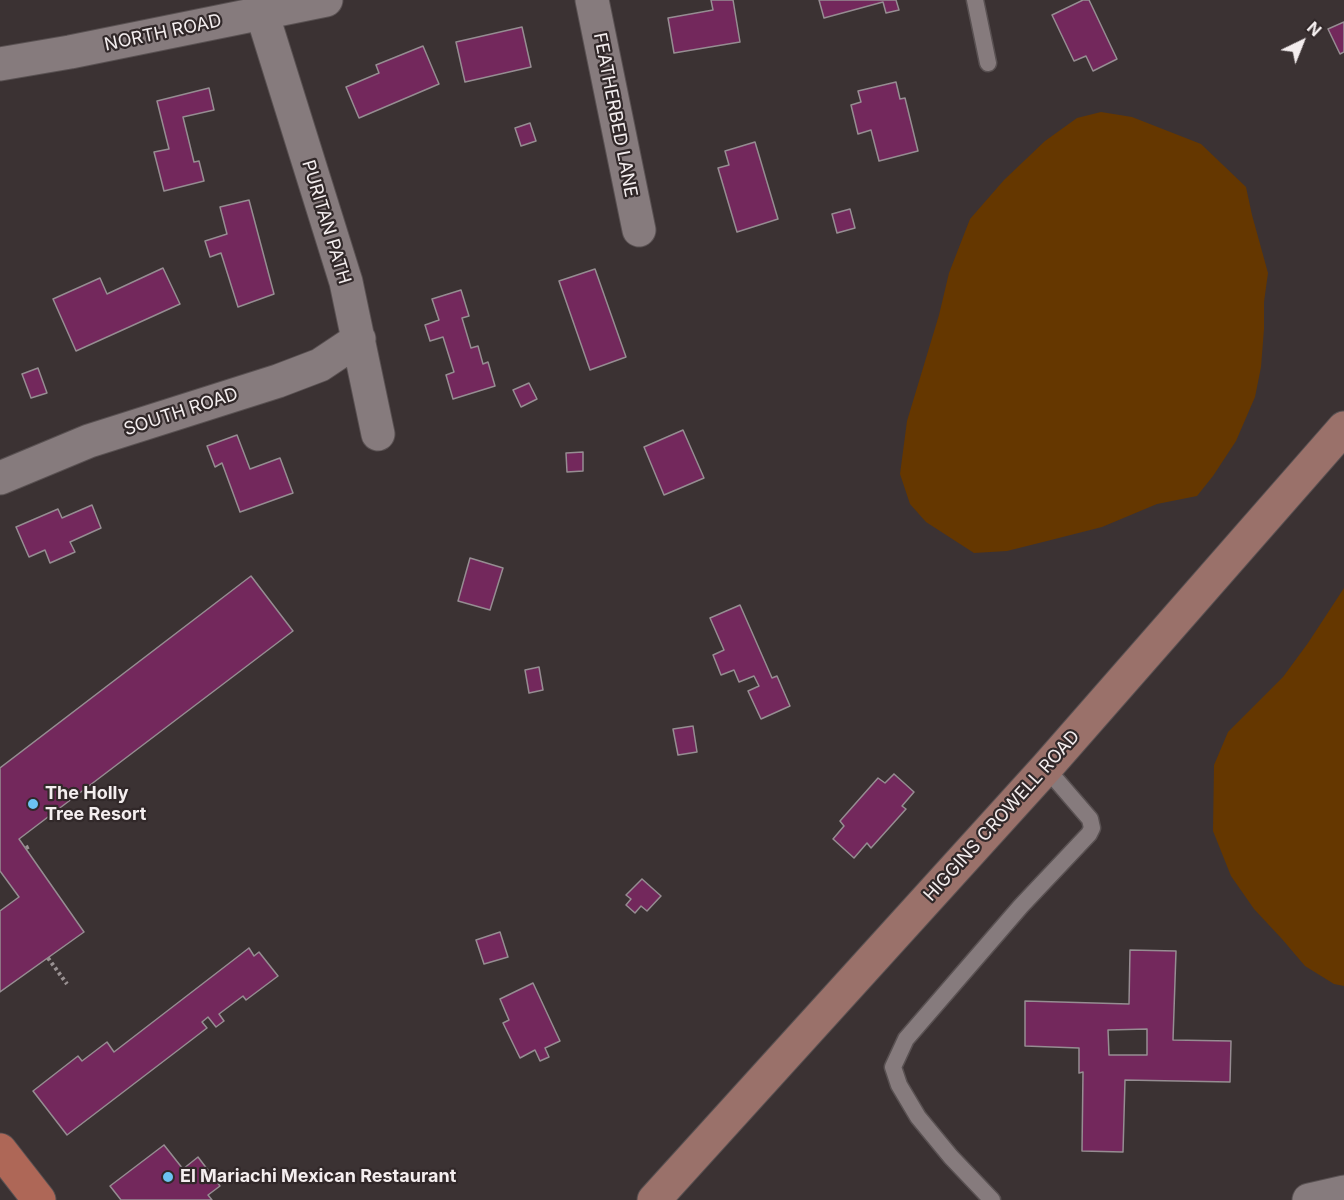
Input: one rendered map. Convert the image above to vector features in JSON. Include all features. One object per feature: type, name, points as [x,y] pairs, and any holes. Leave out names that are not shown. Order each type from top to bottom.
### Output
[{"type":"main road","name":"HIGGINS CROWELL ROAD","points":[[654,1200],[1046,768],[1344,428]]},
{"type":"main road","points":[[0,1150],[39,1200]]},
{"type":"street","name":"NORTH ROAD","points":[[0,64],[326,0]]},
{"type":"street","name":"FEATHERBED LANE","points":[[592,0],[639,230]]},
{"type":"street","name":"PURITAN PATH","points":[[262,13],[346,282],[378,434]]},
{"type":"street","name":"SOUTH ROAD","points":[[0,478],[89,441],[278,381],[320,365],[359,339]]},
{"type":"street","points":[[1309,1200],[1344,1192]]},
{"type":"lane","points":[[975,0],[988,63]]},
{"type":"lane","points":[[992,1200],[918,1118],[899,1085],[893,1067],[906,1039],[1021,906],[1089,834],[1092,828],[1090,819],[1046,768]]},
{"type":"path","points":[[48,958],[67,984]]},
{"type":"shaded area","points":[[1101,112],[1132,117],[1201,144],[1246,187],[1268,273],[1264,302],[1261,367],[1255,397],[1236,441],[1197,496],[1157,504],[1102,527],[1007,551],[974,553],[926,522],[910,504],[900,474],[907,421],[939,315],[949,273],[970,219],[1004,180],[1045,141],[1077,118]]},
{"type":"shaded area","points":[[1344,588],[1344,986],[1334,984],[1305,966],[1254,909],[1231,876],[1213,831],[1214,765],[1228,732],[1283,677]]},
{"type":"building","points":[[711,0],[733,0],[740,42],[674,53],[668,18],[713,10]]},
{"type":"building","points":[[819,0],[896,0],[899,10],[886,13],[883,2],[824,18]]},
{"type":"building","points":[[1083,0],[1089,0],[1117,59],[1093,71],[1086,56],[1074,61],[1052,15]]},
{"type":"building","points":[[1344,22],[1344,52],[1340,54],[1328,29]]},
{"type":"building","points":[[522,27],[531,67],[465,82],[456,42]]},
{"type":"building","points":[[423,46],[439,84],[359,118],[346,87],[379,73],[376,65]]},
{"type":"building","points":[[896,82],[900,99],[905,98],[918,151],[879,161],[871,130],[858,134],[851,105],[861,102],[858,91]]},
{"type":"building","points":[[209,88],[214,110],[183,117],[194,162],[199,161],[204,181],[164,191],[154,152],[169,149],[157,101]]},
{"type":"building","points":[[530,123],[536,141],[521,146],[515,128]]},
{"type":"building","points":[[755,142],[778,219],[737,232],[718,168],[729,165],[725,151]]},
{"type":"building","points":[[249,200],[274,294],[238,307],[221,253],[210,257],[205,241],[227,234],[220,207]]},
{"type":"building","points":[[850,209],[855,228],[837,233],[832,214]]},
{"type":"building","points":[[163,268],[180,304],[76,351],[53,299],[100,278],[107,294]]},
{"type":"building","points":[[595,269],[626,357],[590,370],[559,281]]},
{"type":"building","points":[[461,290],[469,316],[462,318],[471,348],[478,346],[483,364],[488,362],[495,386],[453,399],[446,375],[454,372],[443,337],[430,341],[425,325],[439,320],[432,299]]},
{"type":"building","points":[[38,368],[47,393],[31,398],[22,374]]},
{"type":"building","points":[[529,383],[537,399],[521,407],[513,390]]},
{"type":"building","points":[[683,430],[704,478],[664,495],[644,447]]},
{"type":"building","points":[[237,435],[250,469],[280,458],[293,493],[240,512],[222,463],[215,467],[207,446]]},
{"type":"building","points":[[583,452],[583,471],[567,472],[566,453]]},
{"type":"building","points":[[92,505],[101,528],[70,542],[75,552],[50,563],[45,550],[29,557],[16,527],[58,509],[62,518]]},
{"type":"building","points":[[470,558],[503,568],[490,610],[458,601]]},
{"type":"building","name":"The Holly Tree Resort","points":[[251,576],[293,631],[19,839],[84,932],[0,992],[0,911],[19,897],[0,871],[0,768]]},
{"type":"building","points":[[740,605],[772,678],[777,676],[790,706],[761,719],[748,691],[759,686],[754,676],[739,682],[734,670],[721,675],[713,655],[724,650],[710,618]]},
{"type":"building","points":[[539,667],[543,690],[529,693],[525,670]]},
{"type":"building","points":[[693,726],[697,752],[678,755],[673,729]]},
{"type":"building","points":[[894,774],[914,792],[902,806],[906,809],[871,848],[867,843],[854,858],[833,839],[844,826],[840,821],[878,778],[885,783]]},
{"type":"building","points":[[642,879],[661,896],[647,911],[641,906],[635,913],[626,905],[631,899],[626,895]]},
{"type":"building","points":[[500,932],[508,957],[484,964],[476,940]]},
{"type":"building","points":[[249,948],[254,956],[259,952],[278,976],[246,1000],[243,996],[219,1014],[224,1021],[216,1027],[208,1017],[202,1022],[207,1028],[67,1135],[33,1091],[78,1056],[82,1061],[107,1042],[114,1052]]},
{"type":"building","points":[[1130,950],[1176,951],[1173,1040],[1231,1041],[1230,1082],[1125,1080],[1123,1152],[1082,1151],[1083,1072],[1079,1073],[1079,1048],[1025,1046],[1025,1001],[1129,1004]],"holes":[[[1147,1029],[1147,1055],[1109,1055],[1108,1030]]]},
{"type":"building","points":[[533,983],[560,1041],[545,1048],[549,1057],[540,1061],[535,1050],[520,1058],[503,1023],[509,1020],[500,999]]},
{"type":"building","name":"El Mariachi Mexican Restaurant","points":[[164,1145],[183,1169],[198,1157],[220,1186],[208,1195],[212,1200],[121,1200],[110,1186]]},
{"type":"place","name":"The Holly Tree Resort","points":[[33,804]]},
{"type":"place","name":"El Mariachi Mexican Restaurant","points":[[168,1177]]}]
